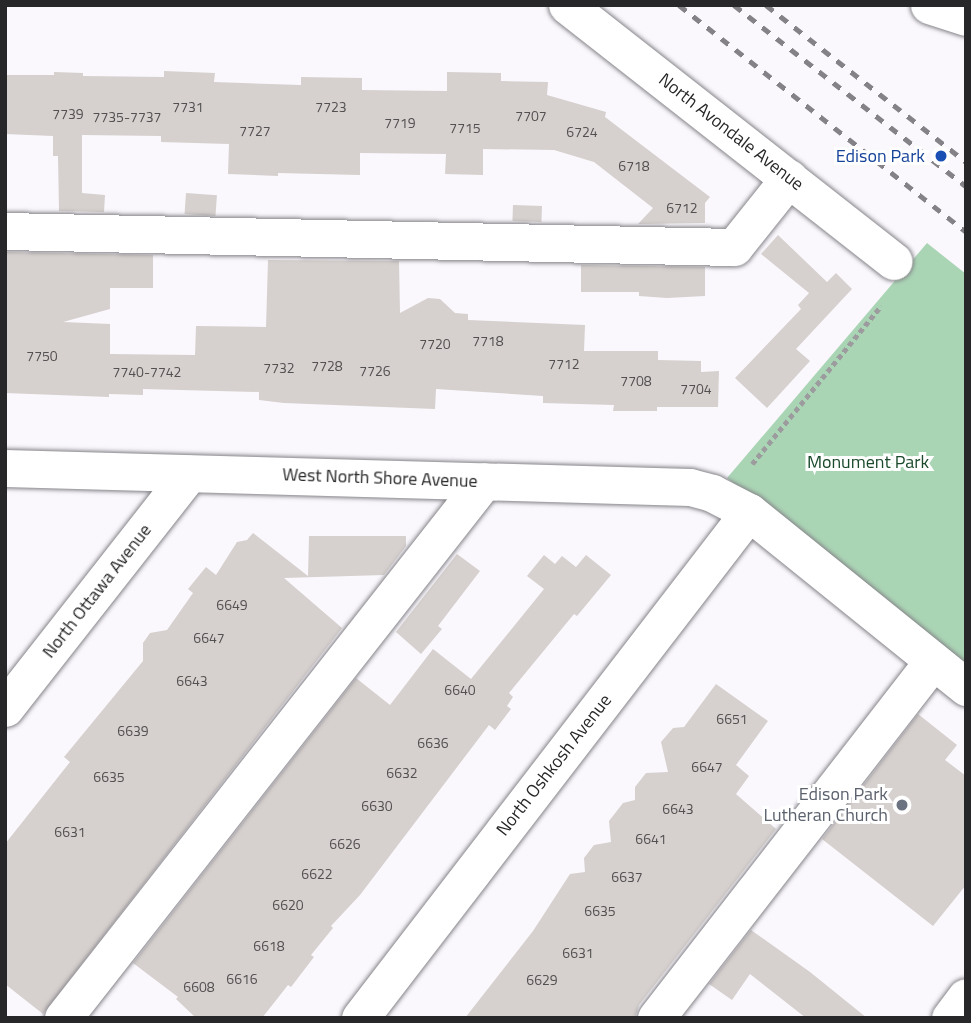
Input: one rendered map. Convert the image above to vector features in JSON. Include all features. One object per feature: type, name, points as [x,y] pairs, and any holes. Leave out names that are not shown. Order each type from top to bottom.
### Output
[{"type":"street","name":"North Avondale Avenue","points":[[567,5],[892,261]]},
{"type":"street","points":[[929,5],[966,17]]},
{"type":"street","points":[[5,230],[734,247],[789,178]]},
{"type":"street","name":"West North Shore Avenue","points":[[5,468],[690,487],[712,493],[749,512]]},
{"type":"street","name":"North Ottawa Avenue","points":[[5,708],[189,473]]},
{"type":"street","points":[[63,1018],[484,481]]},
{"type":"street","points":[[749,512],[966,687]]},
{"type":"street","name":"North Oshkosh Avenue","points":[[360,1018],[749,512]]},
{"type":"street","points":[[656,1018],[933,661]]},
{"type":"street","points":[[950,1018],[966,997]]},
{"type":"path","points":[[752,464],[881,306]]},
{"type":"green space","name":"Monument Park","points":[[927,243],[966,274],[966,665],[727,478]]},
{"type":"building","points":[[164,71],[215,73],[214,82],[301,85],[301,77],[362,78],[362,90],[447,91],[447,72],[501,73],[501,81],[548,82],[547,95],[606,112],[605,117],[710,197],[705,203],[705,223],[638,224],[653,208],[594,162],[554,150],[483,149],[483,175],[445,174],[446,154],[360,153],[360,175],[278,173],[278,176],[228,174],[229,144],[161,142],[161,136],[82,135],[82,193],[105,195],[104,212],[59,211],[58,156],[53,156],[53,136],[5,134],[5,75],[54,75],[54,72],[83,73],[83,76],[164,77]]},
{"type":"building","points":[[186,193],[217,195],[215,216],[185,214]]},
{"type":"building","points":[[513,205],[542,206],[541,222],[512,221]]},
{"type":"building","points":[[778,235],[827,282],[836,273],[852,289],[796,349],[810,361],[767,408],[735,378],[801,309],[798,305],[809,293],[761,254]]},
{"type":"building","points":[[5,252],[153,255],[153,288],[110,288],[110,309],[63,322],[110,324],[110,354],[195,355],[196,326],[266,327],[268,260],[399,261],[400,313],[428,298],[440,299],[455,313],[468,314],[468,320],[585,325],[584,351],[658,351],[658,360],[701,361],[701,372],[719,371],[718,407],[657,407],[657,411],[613,411],[614,405],[543,403],[543,396],[436,389],[435,409],[284,403],[259,400],[259,392],[143,389],[143,395],[109,394],[109,397],[5,393]]},
{"type":"building","points":[[581,265],[705,267],[705,296],[667,298],[639,296],[639,292],[581,292]]},
{"type":"building","points":[[253,533],[308,576],[309,536],[406,536],[406,546],[384,575],[284,578],[342,628],[43,1014],[5,984],[5,844],[70,762],[64,757],[143,661],[143,643],[150,633],[167,630],[193,593],[188,589],[206,567],[216,575],[237,542],[247,540]]},
{"type":"building","points":[[457,554],[480,571],[438,626],[442,629],[421,654],[396,632]]},
{"type":"building","points":[[544,555],[555,564],[562,556],[576,567],[586,555],[611,575],[577,616],[574,614],[509,693],[513,697],[507,706],[511,709],[495,730],[489,725],[360,895],[331,926],[333,928],[311,955],[314,957],[291,987],[288,985],[262,1018],[196,1018],[176,999],[178,997],[133,963],[356,678],[390,705],[433,649],[471,679],[544,589],[527,576]]},
{"type":"building","points":[[716,684],[768,721],[736,765],[749,776],[736,794],[776,829],[639,1005],[635,1018],[465,1018],[533,931],[570,874],[585,872],[584,858],[594,845],[611,842],[609,821],[623,803],[635,800],[635,787],[646,773],[668,772],[661,742],[673,728],[684,727]]},
{"type":"building","name":"Edison Park Lutheran Church","points":[[918,714],[957,745],[945,760],[966,776],[966,885],[933,926],[822,839]]},
{"type":"building","points":[[751,930],[810,972],[867,1018],[806,1018],[750,974],[732,1000],[709,984]]},
{"type":"railway","points":[[679,5],[966,232]]},
{"type":"railway","points":[[734,5],[966,186]]},
{"type":"railway","points":[[766,5],[966,162]]},
{"type":"place","name":"Edison Park","points":[[941,156]]},
{"type":"place","name":"Edison Park Lutheran Church","points":[[902,805]]}]
